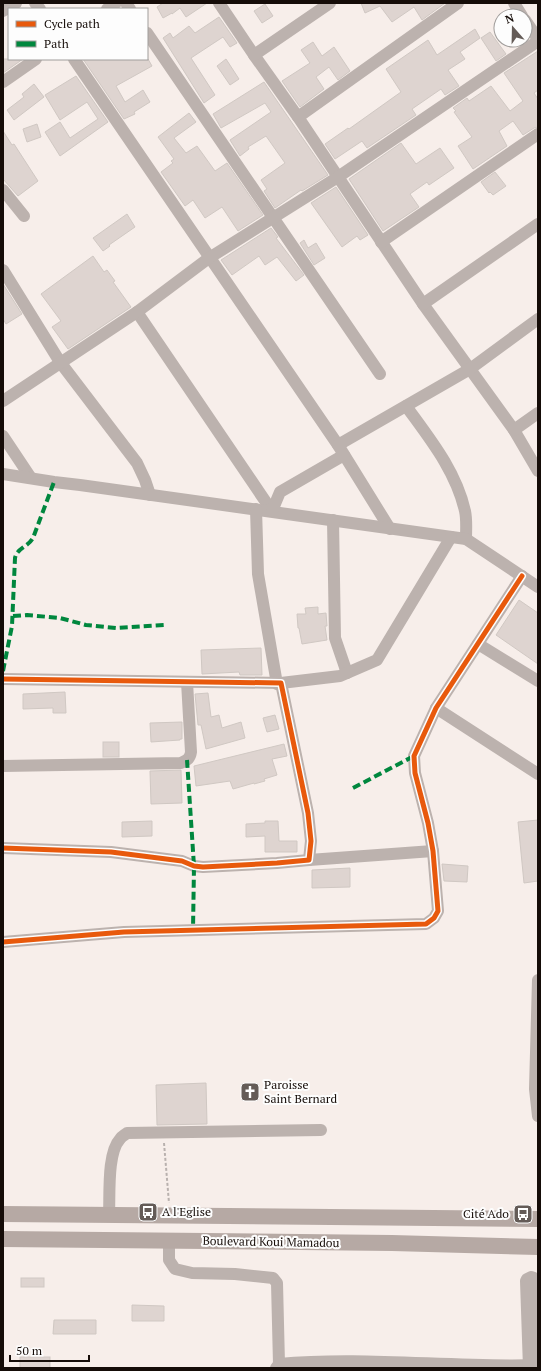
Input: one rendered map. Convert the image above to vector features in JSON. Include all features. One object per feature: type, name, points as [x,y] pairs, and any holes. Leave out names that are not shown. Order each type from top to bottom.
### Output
[{"type":"main road","points":[[3,1214],[538,1219]]},
{"type":"main road","points":[[100,1240],[105,1214]]},
{"type":"main road","name":"Boulevard Koui Mamadou","points":[[3,1238],[392,1243],[538,1247]]},
{"type":"street","points":[[219,3],[254,56],[298,117],[423,304],[514,430],[538,471]]},
{"type":"street","points":[[254,56],[330,3]]},
{"type":"street","points":[[298,117],[458,3]]},
{"type":"street","points":[[148,34],[380,374]]},
{"type":"street","points":[[3,401],[137,312],[209,258],[338,177],[538,40]]},
{"type":"street","points":[[3,82],[35,60]]},
{"type":"street","points":[[75,60],[341,450],[390,529]]},
{"type":"street","points":[[381,242],[538,134]]},
{"type":"street","points":[[3,190],[24,216]]},
{"type":"street","points":[[423,304],[538,224]]},
{"type":"street","points":[[3,270],[60,362],[137,463],[150,495]]},
{"type":"street","points":[[137,312],[272,511]]},
{"type":"street","points":[[272,511],[280,492],[406,406],[470,369],[538,319]]},
{"type":"street","points":[[406,406],[444,460],[459,491],[465,513],[466,539]]},
{"type":"street","points":[[514,430],[538,413]]},
{"type":"street","points":[[3,436],[31,478]]},
{"type":"street","points":[[3,474],[466,539],[538,587]]},
{"type":"street","points":[[256,509],[258,574],[279,684],[308,813],[311,841],[309,860]]},
{"type":"street","points":[[334,520],[335,638],[347,673]]},
{"type":"street","points":[[3,679],[279,684],[340,676],[378,660],[450,537]]},
{"type":"street","points":[[3,942],[124,932],[426,924],[434,918],[438,911],[433,851],[428,823],[415,773],[414,756],[436,708],[522,576]]},
{"type":"street","points":[[478,644],[538,682]]},
{"type":"street","points":[[3,766],[180,763],[187,760],[190,757],[191,752],[186,682]]},
{"type":"street","points":[[436,708],[538,774]]},
{"type":"street","points":[[3,848],[111,852],[182,861],[194,866],[203,867],[433,851]]},
{"type":"street","points":[[538,980],[535,1089],[538,1116]]},
{"type":"street","points":[[105,1214],[111,1159],[115,1146],[127,1133],[321,1130]]},
{"type":"street","points":[[169,1240],[169,1260],[175,1269],[192,1273],[235,1274],[273,1278],[277,1283],[277,1366],[316,1361],[471,1366],[534,1365]]},
{"type":"street","points":[[531,1277],[535,1280],[534,1365],[526,1281],[531,1277]]},
{"type":"path","points":[[163,1132],[170,1215]]},
{"type":"building","points":[[163,3],[207,3],[186,17],[180,8],[163,18],[157,7]]},
{"type":"building","points":[[361,3],[445,3],[422,20],[414,7],[392,22],[380,6],[365,13]]},
{"type":"building","points":[[265,4],[273,16],[262,23],[254,11]]},
{"type":"building","points":[[219,17],[237,43],[230,47],[223,37],[191,58],[215,95],[204,103],[163,38],[170,33],[173,38],[189,26],[195,33]]},
{"type":"building","points":[[475,29],[480,38],[460,52],[465,59],[448,70],[459,86],[445,95],[441,89],[412,109],[416,115],[367,148],[362,141],[335,159],[325,144],[401,92],[386,69],[428,40],[437,55]]},
{"type":"building","points":[[490,32],[493,36],[493,48],[502,48],[506,54],[496,61],[481,38]]},
{"type":"building","points":[[313,42],[322,56],[334,47],[350,71],[338,80],[329,67],[316,77],[324,89],[300,107],[282,81],[310,63],[301,50]]},
{"type":"building","points":[[538,51],[538,90],[534,93],[538,99],[538,127],[523,135],[513,121],[499,131],[507,146],[473,169],[458,146],[472,137],[454,112],[456,111],[453,108],[467,98],[469,101],[491,86],[510,111],[523,101],[504,73]]},
{"type":"building","points":[[3,59],[22,60],[3,73]]},
{"type":"building","points":[[148,59],[152,66],[116,86],[125,102],[143,90],[150,102],[134,112],[135,114],[124,119],[84,60]]},
{"type":"building","points":[[226,59],[239,79],[230,85],[217,66]]},
{"type":"building","points":[[76,76],[108,122],[60,156],[45,132],[60,122],[70,138],[98,119],[87,102],[60,120],[45,95]]},
{"type":"building","points":[[264,82],[328,175],[302,191],[301,190],[275,208],[264,191],[267,189],[261,180],[285,163],[266,136],[248,147],[249,149],[240,156],[230,140],[271,112],[265,103],[221,128],[213,114]]},
{"type":"building","points":[[34,84],[44,97],[14,120],[7,110],[24,97],[22,94]]},
{"type":"building","points":[[189,113],[196,122],[174,138],[186,153],[197,146],[215,171],[227,163],[263,215],[238,231],[222,207],[205,218],[193,200],[185,206],[161,172],[173,163],[171,161],[174,159],[158,137]]},
{"type":"building","points":[[37,124],[41,137],[27,142],[23,129]]},
{"type":"building","points":[[3,131],[12,145],[14,144],[38,181],[18,196],[3,179]]},
{"type":"building","points":[[401,143],[416,164],[440,148],[454,168],[429,185],[427,182],[410,194],[419,207],[383,231],[349,179]]},
{"type":"building","points":[[495,172],[506,186],[493,195],[490,192],[489,193],[481,182]]},
{"type":"building","points":[[336,187],[368,235],[360,240],[357,236],[342,247],[311,203]]},
{"type":"building","points":[[127,214],[135,227],[103,251],[93,238]]},
{"type":"building","points":[[271,228],[278,237],[276,238],[304,275],[296,281],[277,257],[265,265],[259,256],[232,275],[221,260]]},
{"type":"building","points":[[304,240],[308,248],[316,243],[325,258],[314,265],[300,243]]},
{"type":"building","points":[[93,256],[104,272],[107,270],[115,281],[113,282],[131,307],[68,349],[52,327],[61,321],[41,294]]},
{"type":"building","points":[[3,284],[22,314],[6,324],[3,319]]},
{"type":"building","points":[[519,600],[538,613],[538,664],[496,635]]},
{"type":"building","points":[[318,607],[318,614],[326,613],[327,626],[325,626],[327,640],[302,644],[298,628],[297,614],[306,614],[305,608]]},
{"type":"building","points":[[261,648],[262,675],[240,675],[239,672],[202,674],[201,650]]},
{"type":"building","points":[[65,692],[66,713],[53,713],[53,708],[23,709],[23,694]]},
{"type":"building","points":[[208,693],[211,717],[219,715],[222,728],[241,722],[245,738],[206,749],[201,725],[198,725],[195,694]]},
{"type":"building","points":[[275,715],[279,729],[267,732],[263,718]]},
{"type":"building","points":[[182,722],[182,739],[151,742],[150,723]]},
{"type":"building","points":[[103,742],[119,742],[119,757],[103,757]]},
{"type":"building","points":[[284,744],[287,756],[272,759],[277,775],[264,779],[265,781],[233,789],[230,781],[196,786],[194,766]]},
{"type":"building","points":[[181,770],[182,803],[151,804],[150,771]]},
{"type":"building","points":[[538,820],[538,881],[524,883],[518,822]]},
{"type":"building","points":[[152,821],[152,836],[122,837],[122,822]]},
{"type":"building","points":[[265,821],[278,821],[279,841],[297,841],[297,852],[265,852],[265,836],[246,837],[246,824],[265,823]]},
{"type":"building","points":[[442,864],[468,866],[467,882],[444,881]]},
{"type":"building","points":[[350,868],[350,887],[312,888],[312,870]]},
{"type":"building","points":[[206,1083],[207,1124],[157,1125],[156,1085]]},
{"type":"building","points":[[21,1278],[44,1278],[44,1287],[21,1287]]},
{"type":"building","points":[[132,1305],[164,1306],[164,1321],[132,1321]]},
{"type":"building","points":[[54,1320],[96,1320],[96,1334],[53,1334]]},
{"type":"building","points":[[20,1357],[50,1357],[50,1368],[20,1368]]},
{"type":"marked path","points":[[3,671],[12,626],[15,558],[18,552],[33,538],[54,482]]},
{"type":"marked path","points":[[13,616],[27,615],[60,618],[86,625],[116,628],[164,625]]},
{"type":"marked path","points":[[353,788],[414,756]]},
{"type":"marked path","points":[[187,760],[194,866],[193,930]]},
{"type":"cycle path","points":[[3,942],[124,932],[426,924],[434,918],[438,911],[433,851],[428,823],[415,773],[414,756],[436,708],[522,576]]},
{"type":"cycle path","points":[[3,679],[281,683],[308,813],[311,841],[309,860],[203,867],[194,866],[182,861],[111,852],[3,848]]},
{"type":"place","name":"Paroisse Saint Bernard","points":[[250,1092]]},
{"type":"place","name":"A l'Eglise","points":[[148,1212]]},
{"type":"place","name":"Cité Ado","points":[[523,1214]]}]
